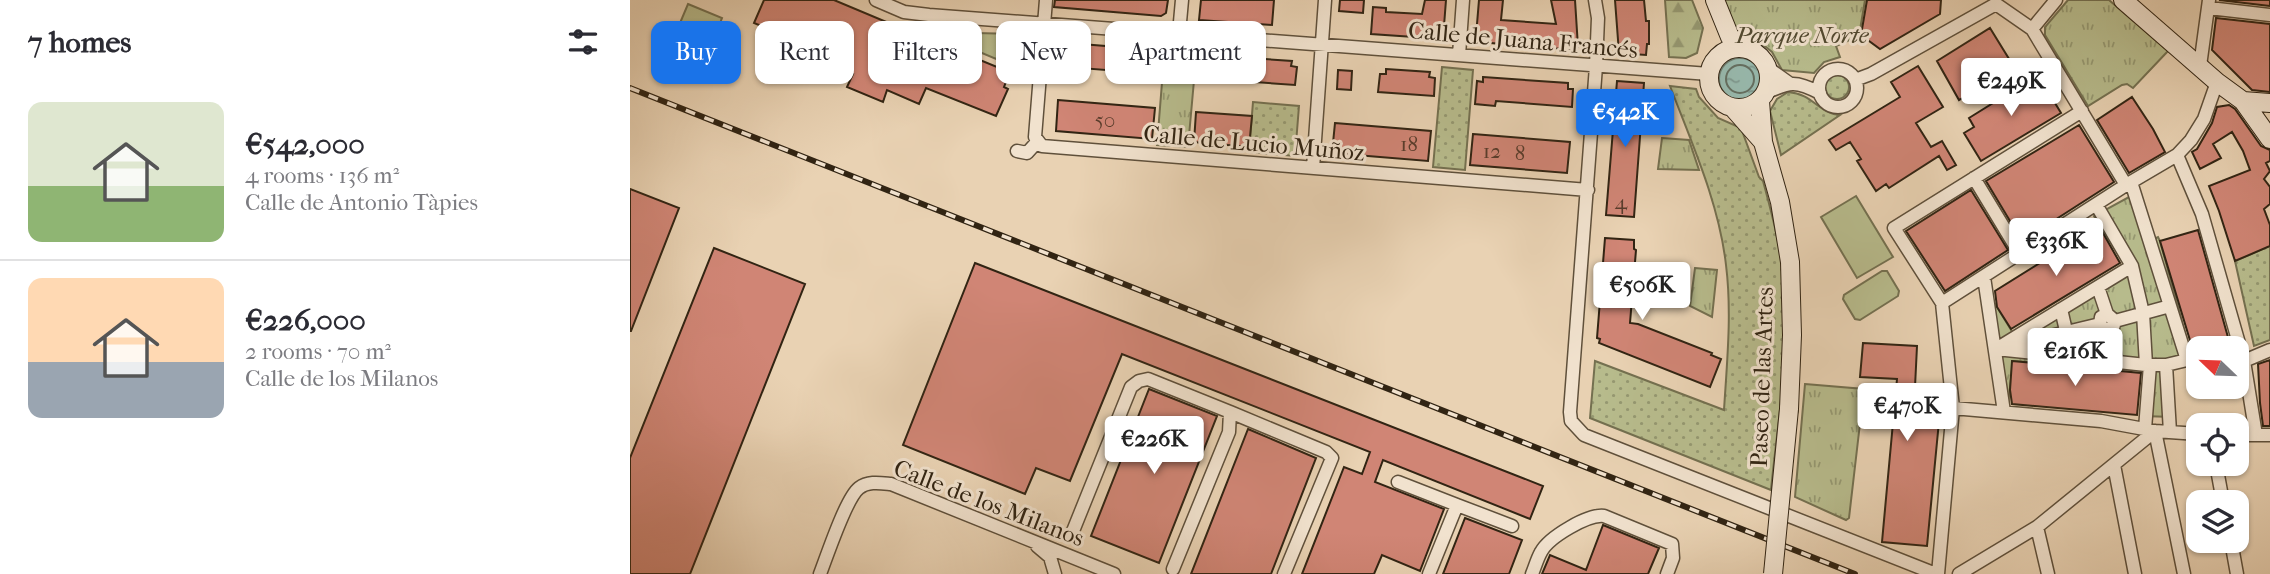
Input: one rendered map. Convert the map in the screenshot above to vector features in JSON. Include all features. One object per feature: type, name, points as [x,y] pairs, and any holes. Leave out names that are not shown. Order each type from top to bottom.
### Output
[{"type":"main road","points":[[1705,0],[1718,30],[1722,52]]},
{"type":"main road","points":[[1715,0],[1730,37],[1756,52],[1768,68],[1769,79],[1763,97],[1746,108],[1733,108],[1720,102],[1713,94],[1709,74],[1712,64],[1722,52],[1729,48],[1746,48]]},
{"type":"main road","points":[[2123,0],[2217,82],[2243,101],[2270,139]]},
{"type":"main road","name":"Paseo de las Artes","points":[[1763,97],[1763,142],[1780,202],[1790,262],[1792,335],[1789,409],[1773,574]]},
{"type":"main road","points":[[2243,101],[2270,103]]},
{"type":"main road","name":"Paseo de las Artes","points":[[1733,108],[1763,142]]},
{"type":"street","points":[[1043,21],[1046,0]]},
{"type":"street","points":[[1180,21],[1182,0]]},
{"type":"street","points":[[1312,168],[1325,0]]},
{"type":"street","points":[[1459,55],[1463,0]]},
{"type":"street","points":[[1595,0],[1598,18],[1596,66],[1571,421],[1584,435],[1937,574],[1953,408],[1941,303],[1894,228],[2081,111]]},
{"type":"street","points":[[2032,29],[2056,0]]},
{"type":"street","name":"Calle de Juana Francés","points":[[882,1],[1034,21]]},
{"type":"street","points":[[1855,80],[1871,74],[1993,2],[2032,29],[2081,111],[2129,183],[2187,360],[2166,365],[2148,365],[1996,349]]},
{"type":"street","points":[[2200,66],[2209,4],[2270,15]]},
{"type":"street","name":"Calle de Juana Francés","points":[[1266,40],[1709,74]]},
{"type":"street","points":[[1768,68],[1789,83],[1820,87]]},
{"type":"street","points":[[1830,70],[1845,70],[1855,80],[1855,95],[1845,105],[1830,105],[1824,101],[1820,87],[1830,70]]},
{"type":"street","points":[[1941,303],[2129,183],[2178,155],[2204,119],[2217,82]]},
{"type":"street","points":[[1763,97],[1789,83]]},
{"type":"street","points":[[1017,151],[1027,153],[1037,142],[1039,84]]},
{"type":"street","name":"Calle de Lucio Muñoz","points":[[1037,142],[1051,148],[1588,190]]},
{"type":"street","points":[[2178,155],[2202,214],[2237,336]]},
{"type":"street","points":[[1974,178],[2020,254]]},
{"type":"street","points":[[2097,205],[2132,266],[2143,313],[2150,430],[2184,574]]},
{"type":"street","points":[[1996,349],[2132,266]]},
{"type":"street","points":[[1984,277],[2004,412]]},
{"type":"street","points":[[2098,287],[2118,362]]},
{"type":"street","points":[[1996,349],[2170,306]]},
{"type":"street","points":[[2061,309],[2072,358]]},
{"type":"street","points":[[2249,359],[2270,350]]},
{"type":"street","points":[[2166,365],[2170,432]]},
{"type":"street","points":[[1071,536],[1131,387],[1148,379],[1326,452],[1332,458],[1284,574]]},
{"type":"street","points":[[2249,392],[2256,435]]},
{"type":"street","points":[[1953,408],[2101,421],[2186,433]]},
{"type":"street","points":[[1172,569],[1229,432],[1230,412]]},
{"type":"street","points":[[1959,574],[2036,527],[2114,466],[2150,430]]},
{"type":"street","points":[[2249,435],[2270,435]]},
{"type":"street","points":[[2114,466],[2135,574]]},
{"type":"street","name":"Calle de los Milanos","points":[[820,574],[850,500],[859,488],[873,482],[891,484],[1114,574]]},
{"type":"street","points":[[1398,482],[1512,526]]},
{"type":"street","points":[[1429,574],[1457,505]]},
{"type":"street","points":[[1532,574],[1542,550],[1568,530],[1595,515],[1604,516],[1672,544],[1673,558],[1667,574]]},
{"type":"street","points":[[2036,527],[2048,574]]},
{"type":"street","points":[[1029,539],[1050,556],[1055,574]]},
{"type":"street","points":[[2233,553],[2237,574]]},
{"type":"green space","points":[[1665,0],[1692,0],[1703,28],[1697,53],[1686,58],[1669,57]]},
{"type":"green space","name":"Parque Norte","points":[[1722,0],[1865,0],[1859,36],[1836,46],[1840,57],[1824,62],[1814,73],[1782,70],[1772,52],[1756,39],[1742,33],[1730,21]]},
{"type":"green space","points":[[2068,0],[2109,0],[2168,51],[2133,88],[2127,84],[2122,85],[2088,106],[2045,35],[2045,27]]},
{"type":"green space","points":[[688,4],[722,18],[721,21],[681,21]]},
{"type":"green space","points":[[982,33],[996,33],[996,59],[982,53]]},
{"type":"green space","points":[[1442,67],[1473,70],[1465,170],[1433,167]]},
{"type":"green space","points":[[1837,75],[1848,82],[1849,87],[1842,98],[1837,99],[1826,92],[1825,87],[1832,76]]},
{"type":"green space","points":[[1162,84],[1194,84],[1188,147],[1157,145]]},
{"type":"green space","points":[[1670,86],[1696,89],[1699,97],[1718,118],[1741,128],[1759,177],[1763,181],[1772,214],[1783,270],[1786,325],[1771,490],[1590,418],[1595,361],[1724,410],[1729,301],[1726,265],[1704,174]]},
{"type":"green space","points":[[1788,92],[1804,96],[1826,111],[1840,115],[1781,155],[1770,111],[1777,99]]},
{"type":"green space","points":[[1253,102],[1299,106],[1295,156],[1249,152]]},
{"type":"green space","points":[[1662,138],[1689,140],[1699,170],[1658,169]]},
{"type":"green space","points":[[2140,191],[2154,239],[2158,237],[2160,241],[2186,336],[2186,360],[2168,366],[2173,417],[2142,416],[2146,371],[2013,361],[2008,405],[1989,294],[2013,333],[2124,264],[2094,216]]},
{"type":"green space","points":[[1856,196],[1893,257],[1857,278],[1821,217]]},
{"type":"green space","points":[[2270,246],[2270,340],[2254,346],[2235,261]]},
{"type":"green space","points":[[1695,268],[1717,270],[1712,317],[1690,306]]},
{"type":"green space","points":[[1882,271],[1887,271],[1899,291],[1898,296],[1860,320],[1855,319],[1843,299],[1844,295]]},
{"type":"green space","points":[[1805,384],[1864,389],[1849,518],[1846,520],[1795,497]]},
{"type":"water","points":[[1740,58],[1755,64],[1761,79],[1755,94],[1740,100],[1725,94],[1719,79],[1725,64]]},
{"type":"building","points":[[764,0],[834,0],[884,21],[868,21],[868,84],[982,84],[982,61],[996,67],[996,84],[1005,84],[1004,87],[1008,89],[996,116],[926,88],[919,104],[887,90],[883,102],[847,87],[848,84],[854,84],[854,21],[754,23]]},
{"type":"building","points":[[1055,0],[1168,0],[1166,13],[1161,16],[1054,7]]},
{"type":"building","points":[[1201,0],[1274,0],[1272,25],[1266,25],[1266,21],[1199,20]]},
{"type":"building","points":[[1340,0],[1364,0],[1363,13],[1339,11]]},
{"type":"building","points":[[1425,0],[1446,0],[1443,39],[1371,34],[1373,7],[1386,8],[1386,12],[1422,14]]},
{"type":"building","points":[[1479,0],[1503,0],[1501,20],[1556,24],[1551,0],[1575,0],[1578,47],[1574,50],[1479,42],[1476,36]]},
{"type":"building","points":[[1615,0],[1644,0],[1646,21],[1649,21],[1646,55],[1619,53]]},
{"type":"building","points":[[1867,0],[1941,0],[1940,14],[1880,49],[1861,35]]},
{"type":"building","points":[[2219,0],[2270,0],[2270,6]]},
{"type":"building","points":[[2216,18],[2270,24],[2270,92],[2252,90],[2212,50]]},
{"type":"building","points":[[1990,28],[2014,67],[1959,100],[1937,61]]},
{"type":"building","points":[[1091,45],[1105,46],[1105,70],[1091,69]]},
{"type":"building","points":[[1266,59],[1292,61],[1291,66],[1297,67],[1295,85],[1266,83]]},
{"type":"building","points":[[1918,66],[1943,107],[1916,123],[1931,147],[1942,141],[1956,165],[1947,170],[1939,156],[1889,188],[1886,184],[1876,191],[1857,161],[1861,159],[1850,142],[1836,150],[1829,140],[1900,97],[1891,82]]},
{"type":"building","points":[[1386,69],[1430,72],[1429,77],[1435,78],[1434,96],[1378,92],[1380,74],[1386,74]]},
{"type":"building","points":[[1338,70],[1352,71],[1351,90],[1337,89]]},
{"type":"building","points":[[2038,75],[2061,113],[1981,161],[1964,133],[1974,127],[1969,118]]},
{"type":"building","points":[[1483,77],[1568,83],[1568,89],[1573,89],[1572,107],[1496,101],[1495,106],[1475,104],[1477,81],[1483,82]]},
{"type":"building","points":[[1617,81],[1644,83],[1634,217],[1606,215]]},
{"type":"building","points":[[2132,97],[2165,152],[2129,173],[2097,120]]},
{"type":"building","points":[[1058,100],[1155,108],[1152,139],[1056,131]]},
{"type":"building","points":[[2229,105],[2235,109],[2261,146],[2270,150],[2270,161],[2266,163],[2270,171],[2264,179],[2270,187],[2270,204],[2264,209],[2270,225],[2270,246],[2235,261],[2209,186],[2250,170],[2243,151],[2232,132],[2213,144],[2221,158],[2200,169],[2192,152],[2197,149],[2212,123],[2217,107]]},
{"type":"building","points":[[1196,112],[1252,116],[1249,147],[1194,142]]},
{"type":"building","points":[[1335,123],[1431,131],[1428,161],[1332,153]]},
{"type":"building","points":[[2079,125],[2114,182],[2022,241],[1986,181]]},
{"type":"building","points":[[1473,134],[1570,142],[1567,173],[1470,165]]},
{"type":"building","points":[[630,189],[679,208],[631,331],[630,331]]},
{"type":"building","points":[[1971,190],[2008,250],[1945,291],[1906,231]]},
{"type":"building","points":[[2099,226],[2120,263],[2011,329],[1997,307],[1995,291]]},
{"type":"building","points":[[2198,230],[2228,336],[2189,336],[2160,241]]},
{"type":"building","points":[[1605,238],[1634,240],[1636,250],[1630,323],[1712,353],[1711,355],[1721,359],[1710,387],[1599,343],[1600,339],[1597,338]]},
{"type":"building","points":[[714,248],[805,284],[690,574],[630,574],[630,458]]},
{"type":"building","points":[[975,263],[1543,486],[1530,519],[1383,460],[1375,482],[1444,509],[1420,571],[1382,555],[1374,574],[1302,574],[1344,467],[1362,474],[1370,452],[1122,354],[1070,481],[1036,468],[1025,494],[903,445]]},
{"type":"building","points":[[1863,343],[1917,346],[1915,387],[1942,390],[1927,546],[1882,542],[1897,379],[1860,377]]},
{"type":"building","points":[[2270,360],[2270,426],[2263,426],[2258,364]]},
{"type":"building","points":[[2012,361],[2141,373],[2137,415],[2012,404]]},
{"type":"building","points":[[1149,389],[1217,416],[1159,563],[1091,536]]},
{"type":"building","points":[[1248,429],[1316,458],[1271,574],[1191,574]]},
{"type":"building","points":[[1465,518],[1522,540],[1509,574],[1443,574]]},
{"type":"building","points":[[1603,525],[1659,548],[1648,574],[1542,574],[1550,555],[1586,570]]},
{"type":"railway","points":[[630,88],[1855,574]]}]
